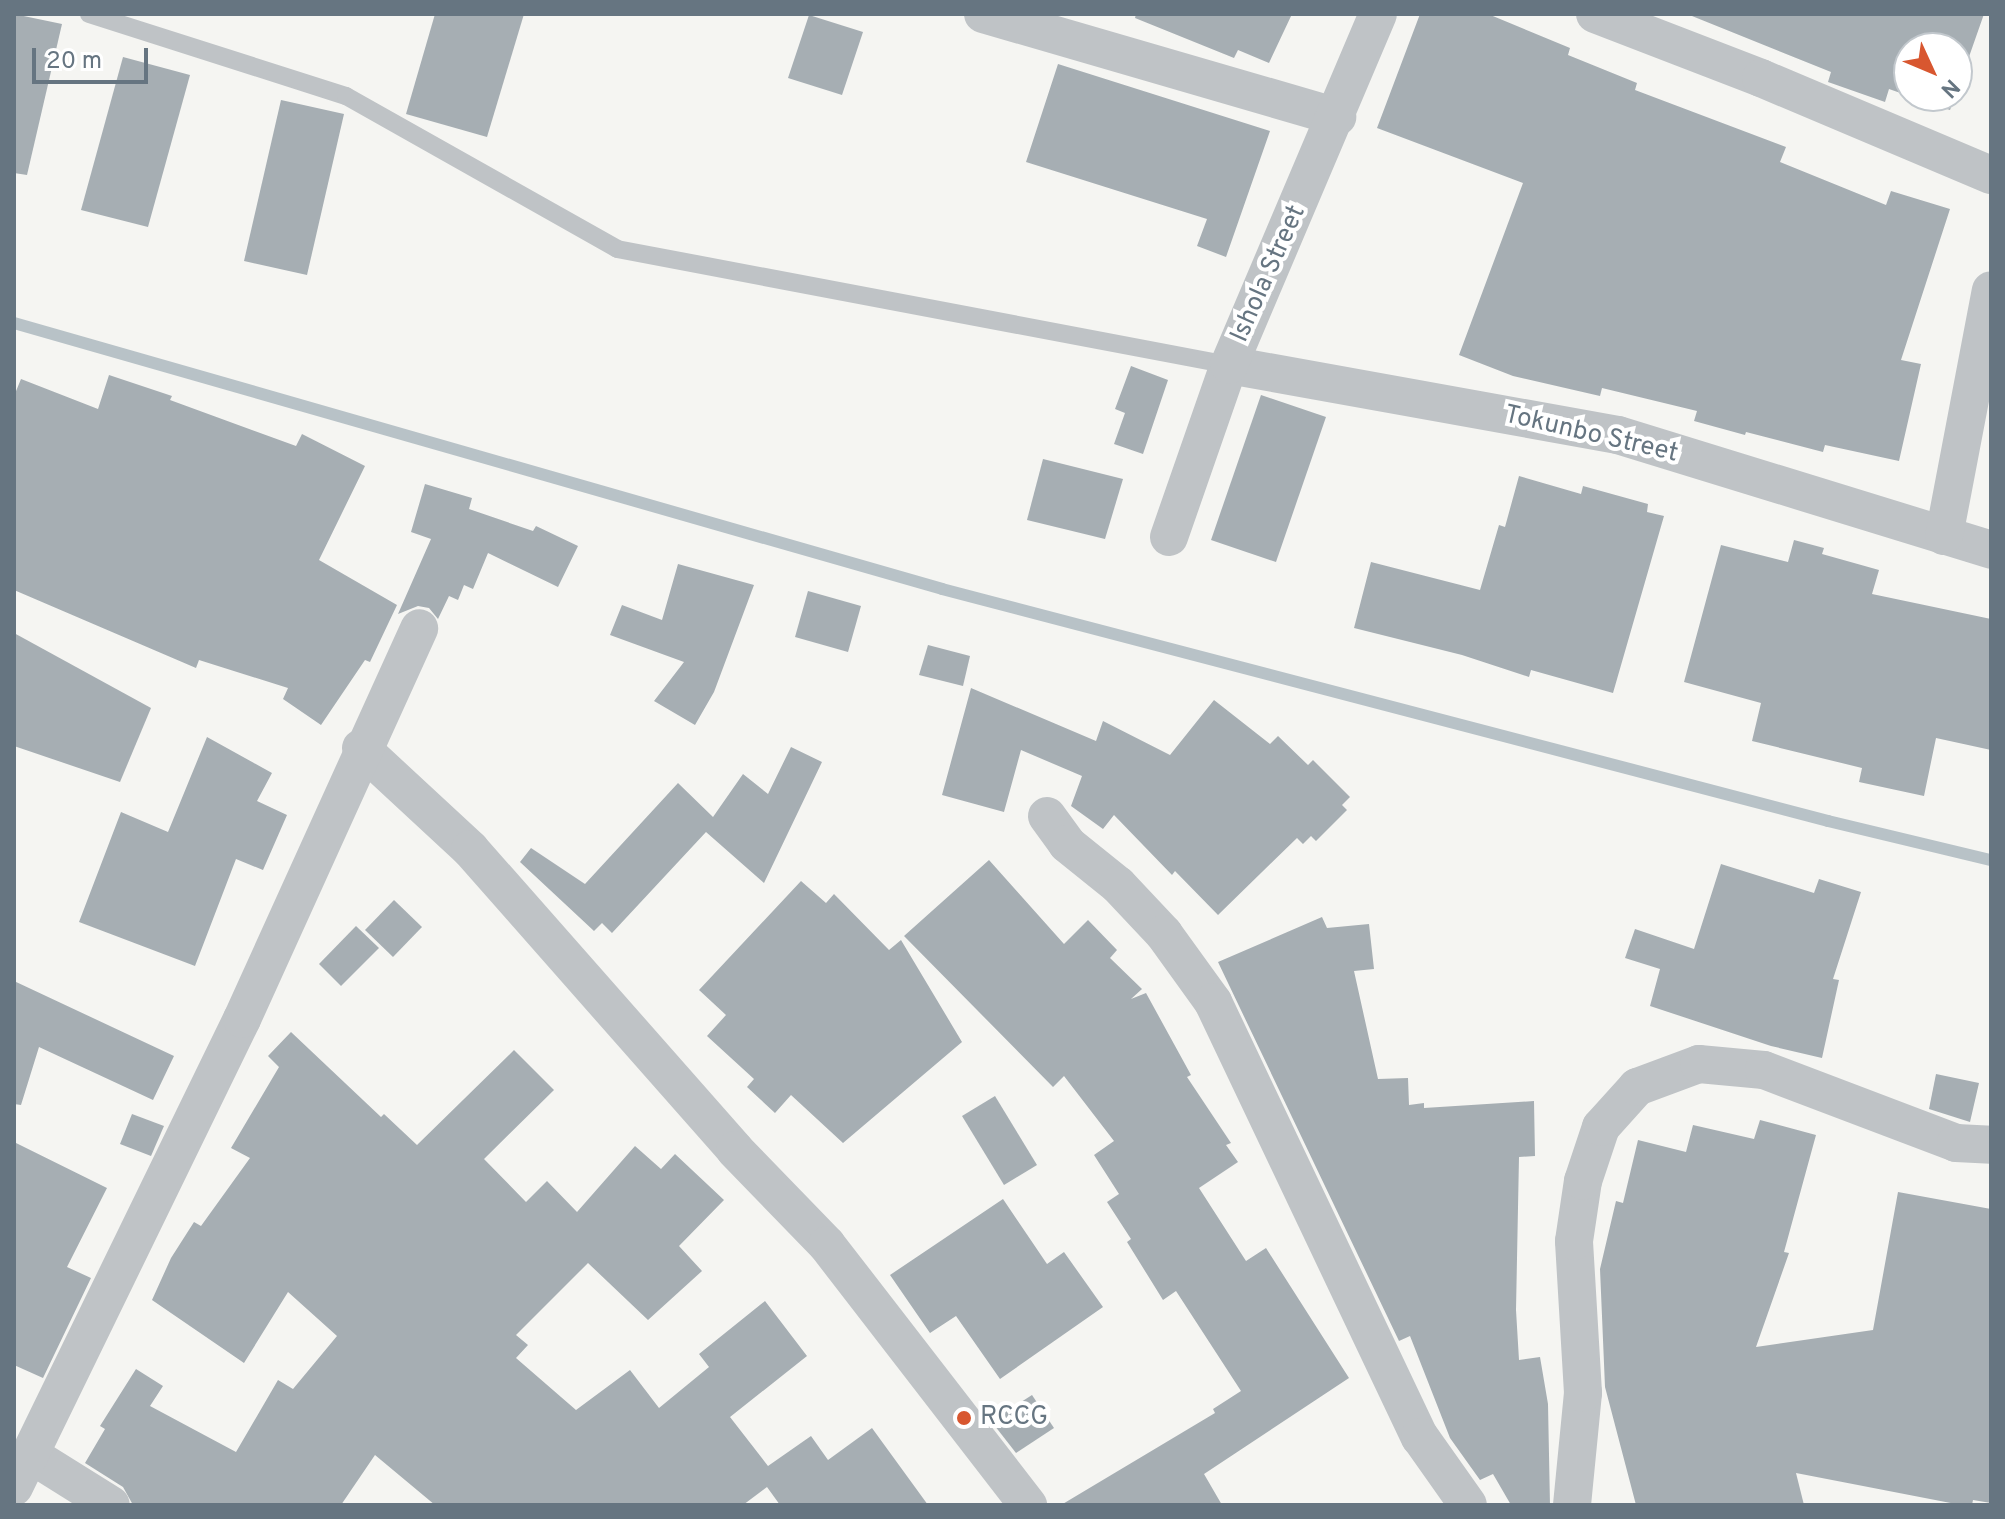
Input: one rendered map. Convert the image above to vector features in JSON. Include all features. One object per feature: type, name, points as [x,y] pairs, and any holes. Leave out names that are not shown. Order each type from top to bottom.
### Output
[{"type":"street","points":[[983,14],[1337,117]]},
{"type":"street","name":"Ishola Street","points":[[1169,537],[1229,365],[1337,117],[1378,14]]},
{"type":"street","points":[[1595,14],[1761,78],[1991,175]]},
{"type":"street","points":[[1944,536],[1991,290]]},
{"type":"street","name":"Tokunbo Street","points":[[1229,365],[1618,435],[1991,550]]},
{"type":"street","points":[[111,1505],[22,1471],[242,1019],[361,748],[419,628]]},
{"type":"street","points":[[361,748],[470,849],[735,1150],[827,1245],[1028,1505]]},
{"type":"street","points":[[1047,816],[1067,844],[1118,885],[1164,934],[1213,1002],[1420,1437],[1468,1505]]},
{"type":"street","points":[[1572,1505],[1583,1393],[1574,1241],[1580,1196],[1601,1127],[1637,1087],[1699,1064],[1764,1070],[1956,1143],[1991,1145]]},
{"type":"lane","points":[[89,14],[346,96],[617,249],[1229,365]]},
{"type":"building","points":[[14,14],[62,24],[27,175],[14,173]]},
{"type":"building","points":[[435,14],[524,14],[487,137],[406,114]]},
{"type":"building","points":[[1136,14],[1292,14],[1269,63],[1238,50],[1234,58],[1135,18]]},
{"type":"building","points":[[1420,14],[1488,14],[1570,48],[1568,55],[1637,83],[1635,90],[1786,147],[1780,162],[1886,205],[1891,191],[1950,209],[1901,360],[1921,364],[1899,461],[1825,445],[1823,452],[1746,432],[1745,435],[1694,421],[1697,411],[1602,388],[1600,396],[1513,376],[1459,355],[1523,183],[1377,128]]},
{"type":"building","points":[[1687,14],[1984,14],[1973,45],[1973,32],[1893,32],[1893,90],[1889,89],[1885,102],[1828,82],[1831,72]]},
{"type":"building","points":[[809,15],[863,32],[842,95],[788,78]]},
{"type":"building","points":[[123,57],[190,75],[148,227],[81,210]]},
{"type":"building","points":[[1058,64],[1270,131],[1226,257],[1197,246],[1207,219],[1026,162]]},
{"type":"building","points":[[281,100],[344,114],[307,275],[244,261]]},
{"type":"building","points":[[1131,366],[1168,380],[1143,454],[1114,444],[1125,413],[1115,409]]},
{"type":"building","points":[[109,375],[172,396],[170,400],[296,446],[302,434],[365,466],[319,560],[397,605],[370,662],[365,660],[321,725],[283,699],[288,688],[199,660],[196,668],[14,590],[14,396],[21,379],[98,409]]},
{"type":"building","points":[[1261,395],[1326,417],[1276,562],[1211,540]]},
{"type":"building","points":[[1043,459],[1123,479],[1105,539],[1027,520]]},
{"type":"building","points":[[1519,476],[1581,494],[1583,486],[1648,504],[1647,512],[1664,516],[1613,693],[1531,670],[1529,677],[1462,655],[1354,628],[1371,562],[1480,590],[1499,525],[1505,527]]},
{"type":"building","points":[[425,484],[472,498],[469,509],[533,531],[536,526],[578,546],[558,587],[488,553],[473,589],[464,585],[458,600],[449,596],[438,619],[429,608],[418,606],[398,614],[431,539],[411,532]]},
{"type":"building","points":[[1794,540],[1824,548],[1822,554],[1879,570],[1872,594],[1991,619],[1991,750],[1936,738],[1924,796],[1859,782],[1862,768],[1752,741],[1761,703],[1684,682],[1721,545],[1788,562]]},
{"type":"building","points":[[678,564],[754,585],[714,692],[695,725],[654,701],[684,662],[610,635],[622,605],[662,620]]},
{"type":"building","points":[[808,591],[861,606],[848,652],[795,637]]},
{"type":"building","points":[[14,633],[151,708],[120,782],[14,746]]},
{"type":"building","points":[[928,645],[970,656],[963,686],[919,675]]},
{"type":"building","points":[[971,688],[1096,741],[1103,721],[1170,755],[1214,700],[1270,744],[1278,736],[1308,765],[1313,760],[1350,797],[1342,805],[1347,810],[1316,841],[1311,836],[1303,844],[1297,838],[1218,915],[1175,871],[1172,875],[1114,815],[1103,829],[1071,806],[1082,776],[1021,750],[1004,812],[942,795]]},
{"type":"building","points":[[207,737],[272,773],[257,801],[287,815],[263,870],[236,859],[195,966],[79,922],[121,812],[168,832]]},
{"type":"building","points":[[791,747],[822,762],[764,883],[706,832],[612,933],[602,923],[594,931],[520,862],[531,848],[585,884],[678,783],[713,817],[743,774],[768,794]]},
{"type":"building","points":[[989,860],[1064,944],[1088,920],[1117,950],[1110,958],[1142,989],[1131,999],[1146,993],[1191,1075],[1187,1077],[1231,1143],[1226,1145],[1238,1162],[1199,1188],[1246,1261],[1266,1248],[1349,1378],[1204,1474],[1222,1505],[1061,1505],[1215,1413],[1213,1409],[1241,1391],[1176,1291],[1163,1300],[1127,1242],[1131,1239],[1107,1202],[1119,1194],[1094,1155],[1114,1141],[1064,1076],[1053,1087],[904,936]]},
{"type":"building","points":[[1721,864],[1814,893],[1819,879],[1861,892],[1833,979],[1839,980],[1822,1058],[1771,1046],[1650,1006],[1660,969],[1625,958],[1635,929],[1694,949]]},
{"type":"building","points":[[801,881],[826,903],[834,894],[889,950],[901,940],[962,1042],[843,1143],[791,1095],[775,1113],[747,1087],[754,1079],[707,1036],[726,1015],[699,990]]},
{"type":"building","points":[[394,900],[422,927],[393,957],[365,930]]},
{"type":"building","points":[[1322,917],[1327,928],[1369,924],[1374,969],[1354,971],[1378,1079],[1408,1078],[1409,1105],[1424,1103],[1424,1108],[1534,1101],[1535,1156],[1519,1157],[1516,1310],[1519,1360],[1540,1357],[1548,1404],[1550,1505],[1511,1505],[1493,1474],[1480,1480],[1450,1438],[1410,1336],[1399,1341],[1218,962]]},
{"type":"building","points":[[356,926],[379,948],[341,986],[319,964]]},
{"type":"building","points":[[14,981],[174,1056],[153,1100],[39,1047],[21,1105],[14,1104]]},
{"type":"building","points":[[291,1032],[381,1117],[384,1114],[417,1145],[514,1050],[554,1090],[484,1159],[526,1202],[547,1181],[577,1212],[635,1146],[661,1169],[675,1154],[724,1200],[679,1246],[702,1271],[648,1320],[588,1263],[516,1335],[528,1345],[516,1358],[576,1410],[630,1370],[659,1408],[709,1367],[699,1354],[765,1301],[807,1356],[730,1417],[768,1466],[811,1436],[828,1460],[872,1428],[928,1505],[780,1505],[767,1487],[743,1505],[435,1505],[375,1455],[341,1505],[133,1505],[123,1487],[85,1463],[105,1429],[100,1426],[136,1369],[163,1386],[150,1406],[236,1452],[278,1380],[293,1389],[337,1336],[288,1292],[244,1363],[152,1300],[171,1258],[194,1222],[201,1226],[250,1158],[231,1148],[279,1067],[268,1056]]},
{"type":"building","points":[[1936,1074],[1979,1083],[1970,1122],[1929,1109]]},
{"type":"building","points":[[995,1096],[1037,1165],[1004,1185],[962,1116]]},
{"type":"building","points":[[132,1114],[164,1126],[151,1156],[120,1144]]},
{"type":"building","points":[[1760,1120],[1816,1135],[1784,1252],[1789,1253],[1756,1347],[1873,1330],[1898,1192],[1991,1209],[1991,1503],[1973,1500],[1972,1505],[1961,1505],[1796,1473],[1804,1505],[1636,1505],[1605,1387],[1600,1269],[1616,1201],[1623,1203],[1638,1140],[1686,1152],[1693,1125],[1754,1139]]},
{"type":"building","points":[[14,1142],[107,1188],[67,1267],[91,1278],[43,1378],[14,1365]]},
{"type":"building","points":[[1003,1199],[1047,1264],[1064,1252],[1103,1307],[1000,1379],[956,1316],[930,1333],[890,1275]]},
{"type":"building","points":[[1032,1395],[1054,1428],[1016,1453],[991,1421]]},
{"type":"waterway","points":[[14,323],[942,589],[1828,821],[1991,860]]},
{"type":"place","name":"RCCG","points":[[964,1418]]}]
